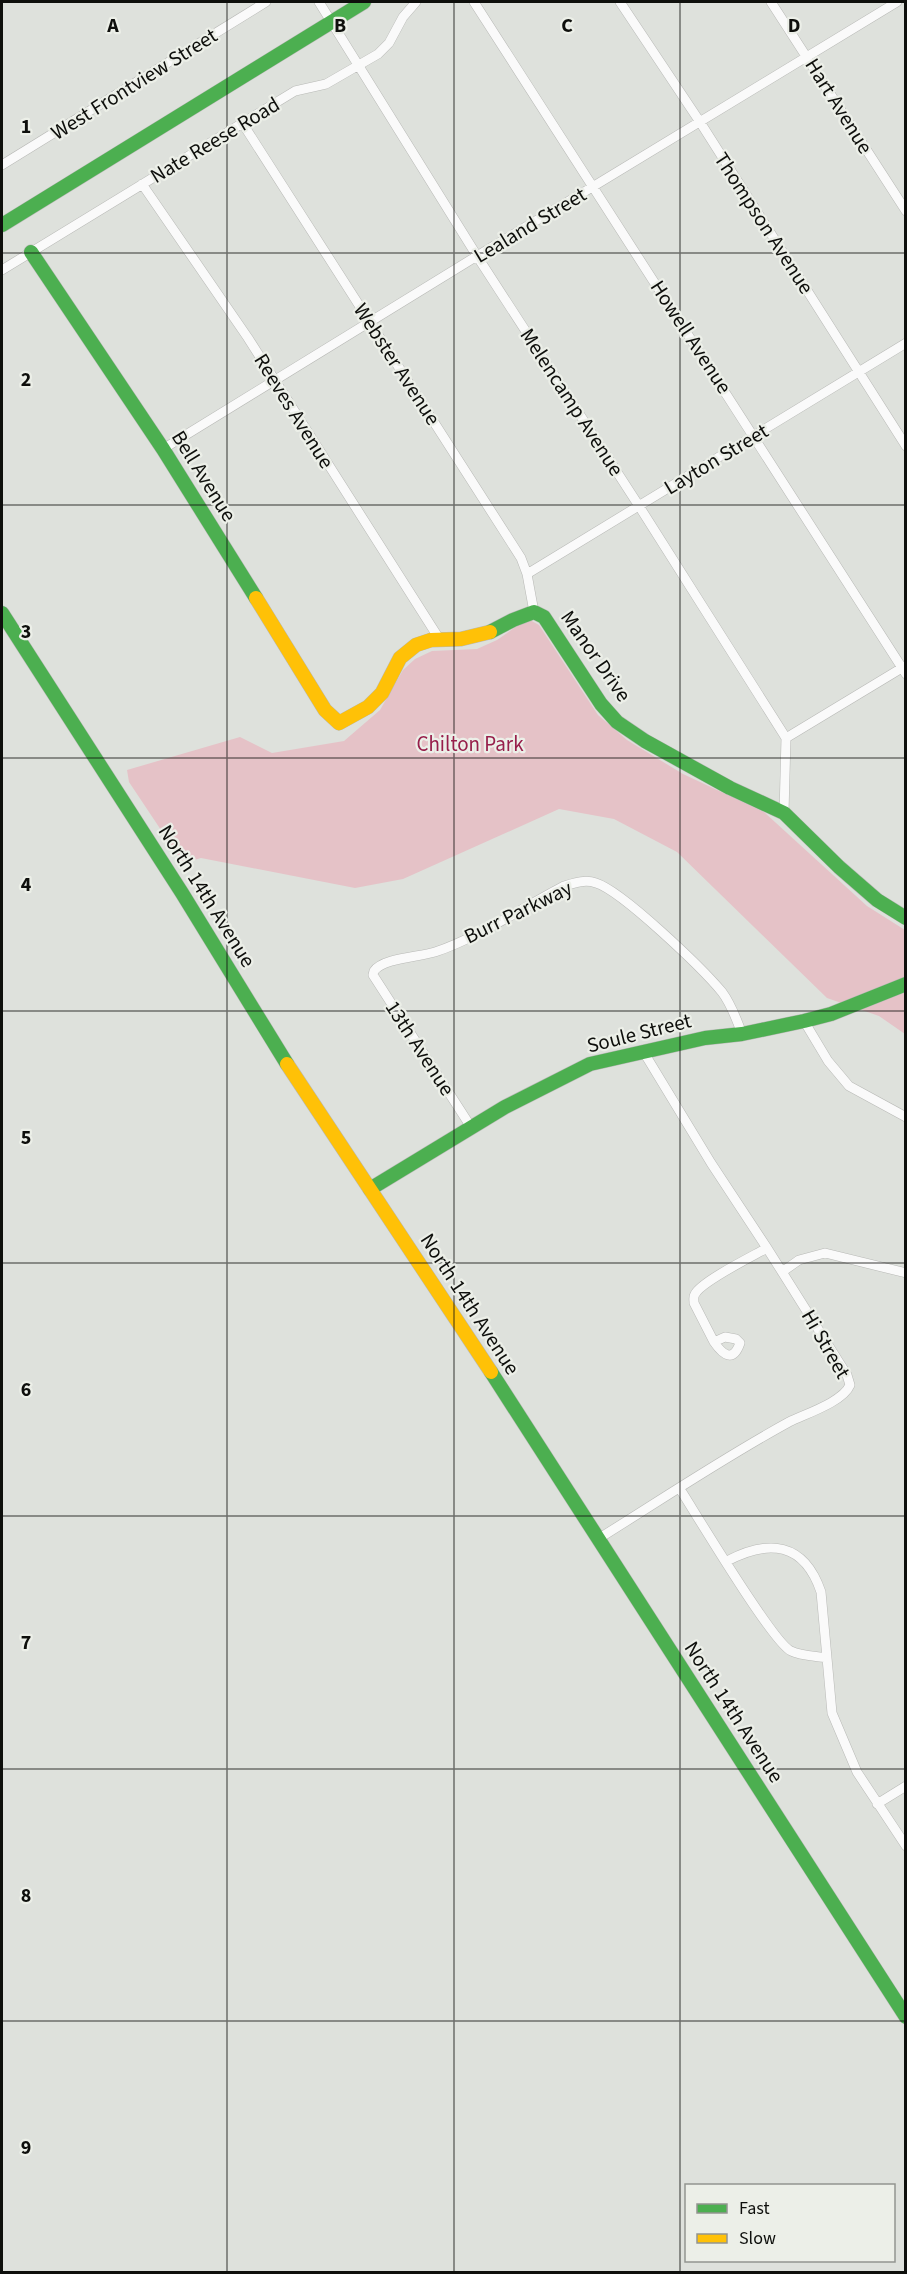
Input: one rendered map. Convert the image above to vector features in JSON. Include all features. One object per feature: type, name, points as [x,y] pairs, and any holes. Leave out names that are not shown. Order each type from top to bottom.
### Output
[{"type":"main road","points":[[2,225],[364,2]]},
{"type":"main road","name":"Bell Avenue","points":[[31,252],[163,449],[325,710],[339,723]]},
{"type":"main road","name":"Manor Drive","points":[[339,723],[368,707],[382,693],[400,658],[416,645],[431,640],[461,639],[496,631],[513,620],[534,612],[544,617],[601,704],[617,722],[645,741],[711,778],[784,813],[870,894],[906,918]]},
{"type":"main road","name":"North 14th Avenue","points":[[2,613],[182,893],[295,1076],[598,1539],[906,2017]]},
{"type":"main road","name":"Soule Street","points":[[370,1190],[471,1127],[534,1091],[590,1064],[705,1038],[742,1034],[804,1022],[831,1014],[906,984]]},
{"type":"street","name":"West Frontview Street","points":[[2,165],[266,2]]},
{"type":"street","name":"Melencamp Avenue","points":[[319,2],[477,256],[786,738]]},
{"type":"street","name":"Nate Reese Road","points":[[2,270],[296,91],[326,84],[378,54],[389,43],[403,17],[416,2]]},
{"type":"street","name":"Howell Avenue","points":[[474,2],[904,670]]},
{"type":"street","name":"Thompson Avenue","points":[[620,2],[700,122],[906,446]]},
{"type":"street","name":"Hart Avenue","points":[[771,2],[906,211]]},
{"type":"street","name":"Lealand Street","points":[[163,449],[897,2]]},
{"type":"street","name":"Webster Avenue","points":[[243,124],[521,558],[534,612]]},
{"type":"street","name":"Reeves Avenue","points":[[142,184],[275,381],[440,640]]},
{"type":"street","name":"Layton Street","points":[[526,574],[906,343]]},
{"type":"street","points":[[784,813],[786,738],[904,670]]},
{"type":"street","name":"Burr Parkway","points":[[376,968],[381,964],[435,952],[467,938],[564,886],[580,881],[594,882],[627,903],[693,963],[723,994],[742,1034]]},
{"type":"street","name":"13th Avenue","points":[[376,968],[373,975],[471,1127]]},
{"type":"street","points":[[804,1022],[828,1061],[849,1086],[906,1117]]},
{"type":"street","name":"Hi Street","points":[[598,1539],[779,1428],[838,1399],[848,1391],[850,1385],[847,1376],[783,1272],[711,1163],[643,1051]]},
{"type":"street","points":[[714,1342],[694,1303],[694,1295],[698,1290],[767,1248]]},
{"type":"street","points":[[783,1272],[799,1260],[825,1253],[906,1273]]},
{"type":"street","points":[[680,1489],[784,1646],[791,1651],[827,1658]]},
{"type":"street","points":[[727,1561],[746,1551],[762,1547],[780,1548],[796,1555],[816,1577],[821,1592],[832,1713],[857,1772],[906,1846]]},
{"type":"street","points":[[877,1804],[906,1786]]},
{"type":"green space","name":"Chilton Park","points":[[530,620],[539,625],[598,715],[627,740],[683,774],[764,812],[867,906],[905,930],[905,1034],[879,1016],[827,998],[677,852],[614,819],[559,809],[403,879],[355,888],[201,858],[183,863],[129,782],[127,770],[240,737],[272,753],[344,741],[380,710],[403,670],[415,659],[432,651],[477,649]]},
{"type":"traffic: fast","points":[[2,225],[364,2]]},
{"type":"traffic: fast","points":[[31,252],[163,449],[256,598]]},
{"type":"traffic: fast","points":[[490,632],[534,612],[544,617],[601,704],[617,722],[645,741],[730,788],[784,813],[839,867],[877,900],[906,918]]},
{"type":"traffic: fast","points":[[2,613],[182,893],[287,1064]]},
{"type":"traffic: fast","points":[[370,1189],[505,1107],[590,1064],[705,1038],[742,1034],[804,1021],[831,1014],[906,984]]},
{"type":"traffic: fast","points":[[491,1372],[906,2017]]},
{"type":"traffic: slow","points":[[256,598],[325,710],[339,723],[368,707],[382,693],[400,658],[416,645],[431,640],[461,639],[490,632]]},
{"type":"traffic: slow","points":[[287,1064],[491,1372]]}]
